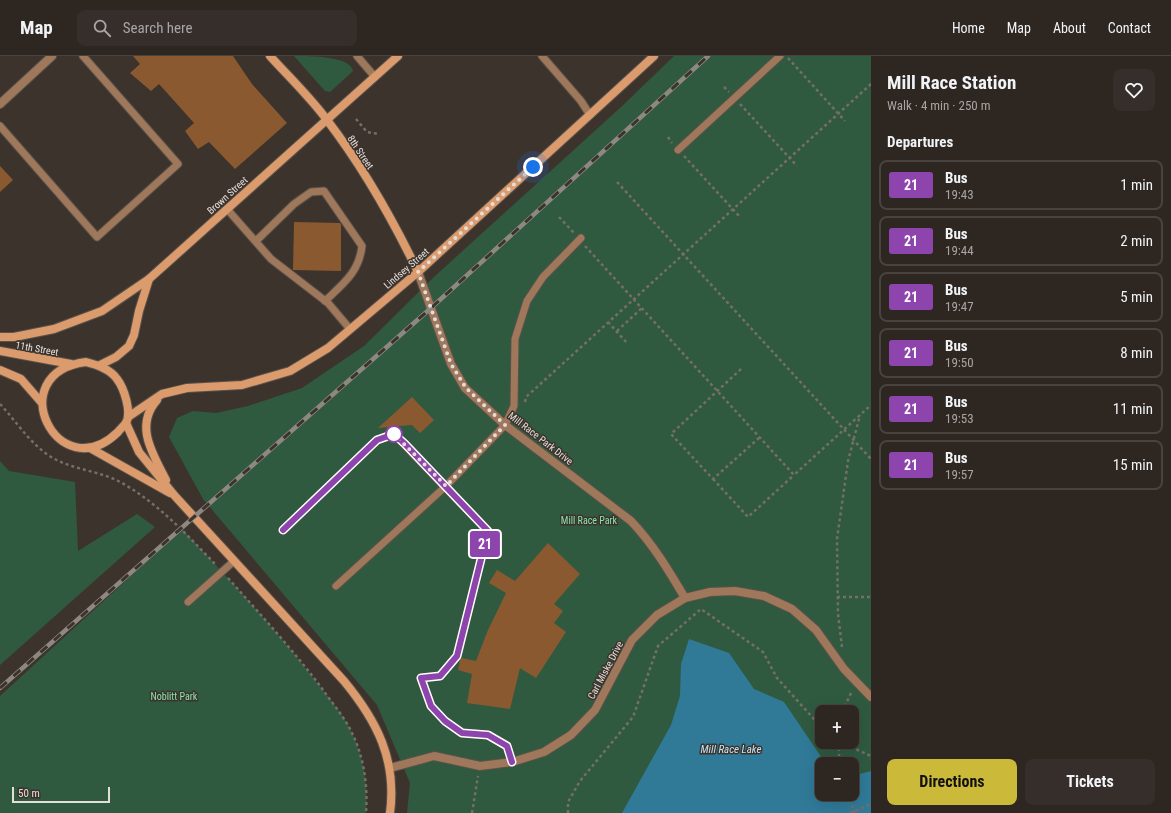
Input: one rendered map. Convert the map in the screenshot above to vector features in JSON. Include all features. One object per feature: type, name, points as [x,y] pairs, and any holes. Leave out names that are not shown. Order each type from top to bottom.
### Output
[{"type":"main road","name":"8th Street","points":[[270,56],[326,119],[360,166],[394,222],[418,272]]},
{"type":"main road","name":"Brown Street","points":[[0,337],[14,337],[54,329],[95,313],[149,279],[398,56]]},
{"type":"main road","name":"Lindsey Street","points":[[127,420],[162,394],[187,388],[242,385],[290,371],[328,348],[418,272],[654,56]]},
{"type":"main road","points":[[100,366],[116,357],[129,346],[134,335],[139,311],[149,279]]},
{"type":"main road","name":"11th Street","points":[[0,351],[71,364]]},
{"type":"main road","points":[[174,495],[90,448],[71,446],[54,436],[44,421],[41,402],[46,385],[56,372],[71,364],[86,362],[100,366],[117,378],[126,398],[127,420],[139,452],[174,495],[358,697],[378,732],[390,768],[390,813]]},
{"type":"main road","points":[[0,370],[21,379],[41,402]]},
{"type":"main road","points":[[162,394],[147,414],[145,427],[149,445],[174,495]]},
{"type":"main road","points":[[90,448],[105,443],[127,420]]},
{"type":"street","points":[[0,104],[52,56]]},
{"type":"street","name":"Mill Race Park Drive","points":[[418,272],[451,364],[466,388],[505,425],[631,521],[645,536],[662,560],[685,598]]},
{"type":"street","name":"Carl Miske Drive","points":[[390,768],[434,756],[480,766],[512,762],[544,752],[571,735],[595,710],[632,640],[657,615],[685,598],[710,592],[735,591],[764,596],[792,609],[816,630],[844,670],[871,698]]},
{"type":"lane","points":[[0,126],[96,237],[178,164],[83,56]]},
{"type":"lane","points":[[357,56],[374,77]]},
{"type":"lane","points":[[542,56],[581,101],[590,115]]},
{"type":"lane","points":[[678,150],[780,56]]},
{"type":"lane","points":[[256,241],[294,204],[311,192],[324,192],[362,246],[360,260],[352,274],[325,300]]},
{"type":"lane","points":[[227,209],[272,259],[325,300],[350,329]]},
{"type":"lane","points":[[336,586],[446,486],[505,425],[514,406],[515,339],[527,301],[543,277],[581,239]]},
{"type":"lane","points":[[283,530],[377,440],[394,434],[446,486],[488,531],[457,656],[440,676],[421,678],[431,706],[445,721],[462,733],[488,735],[507,746],[512,762]]},
{"type":"lane","points":[[188,602],[234,561]]},
{"type":"path","points":[[786,56],[845,121]]},
{"type":"path","points":[[519,436],[526,397],[871,84]]},
{"type":"path","points":[[724,87],[797,166]]},
{"type":"path","points":[[356,119],[367,132],[379,134]]},
{"type":"path","points":[[668,137],[678,150],[740,217]]},
{"type":"path","points":[[617,182],[871,459]]},
{"type":"path","points":[[559,217],[581,239],[794,475]]},
{"type":"path","points":[[617,331],[642,308]]},
{"type":"path","points":[[608,322],[628,344]]},
{"type":"path","points":[[741,369],[671,434],[748,518],[871,405]]},
{"type":"path","points":[[844,670],[838,597],[837,539],[848,461],[861,414]]},
{"type":"path","points":[[713,479],[760,437]]},
{"type":"path","points":[[838,597],[871,597]]},
{"type":"path","points":[[568,813],[568,802],[580,781],[633,717],[658,646],[701,609],[762,652],[777,678],[815,720]]},
{"type":"path","points":[[845,705],[856,682]]},
{"type":"path","points":[[855,749],[871,756]]},
{"type":"path","points":[[472,813],[480,766]]},
{"type":"path","points":[[850,801],[855,812]]},
{"type":"path","points":[[850,813],[871,804]]},
{"type":"green space","points":[[294,56],[329,58],[345,62],[353,71],[330,92],[325,91]]},
{"type":"green space","name":"Mill Race Park","points":[[674,56],[871,56],[871,813],[407,813],[410,783],[377,705],[203,499],[169,437],[177,418],[193,411],[216,413],[248,406],[302,388],[364,346],[435,276],[621,107]]},
{"type":"green space","points":[[0,461],[9,471],[75,482],[78,551],[137,514],[155,527],[0,665]]},
{"type":"green space","name":"Noblitt Park","points":[[182,529],[269,624],[332,701],[349,726],[360,752],[366,782],[366,813],[0,813],[0,696]]},
{"type":"water","name":"Mill Race Lake","points":[[689,639],[729,653],[754,689],[784,702],[821,757],[815,757],[815,801],[859,801],[859,774],[871,771],[871,813],[622,813],[671,725],[680,696],[681,664]]},
{"type":"building","points":[[133,56],[233,56],[252,84],[287,123],[235,169],[209,142],[198,149],[185,131],[194,123],[159,84],[151,91],[130,73],[140,64]]},
{"type":"building","points":[[0,166],[13,180],[0,192]]},
{"type":"building","points":[[294,222],[340,223],[341,271],[293,270]]},
{"type":"building","points":[[412,397],[434,420],[420,433],[412,425],[378,428]]},
{"type":"building","points":[[548,543],[580,574],[554,604],[563,611],[554,623],[566,632],[536,678],[520,668],[510,709],[467,703],[472,674],[458,670],[460,660],[462,658],[476,661],[488,630],[506,593],[489,583],[497,570],[515,581]]},
{"type":"railway","points":[[0,688],[431,308],[708,56]]},
{"type":"bus line","name":"21","points":[[283,530],[377,440],[394,434],[405,444],[488,531],[457,656],[440,676],[421,678],[431,706],[445,721],[462,733],[488,735],[507,746],[512,762]]},
{"type":"route","points":[[394,434],[446,486],[505,425],[466,388],[451,364],[418,272],[533,167]]}]
